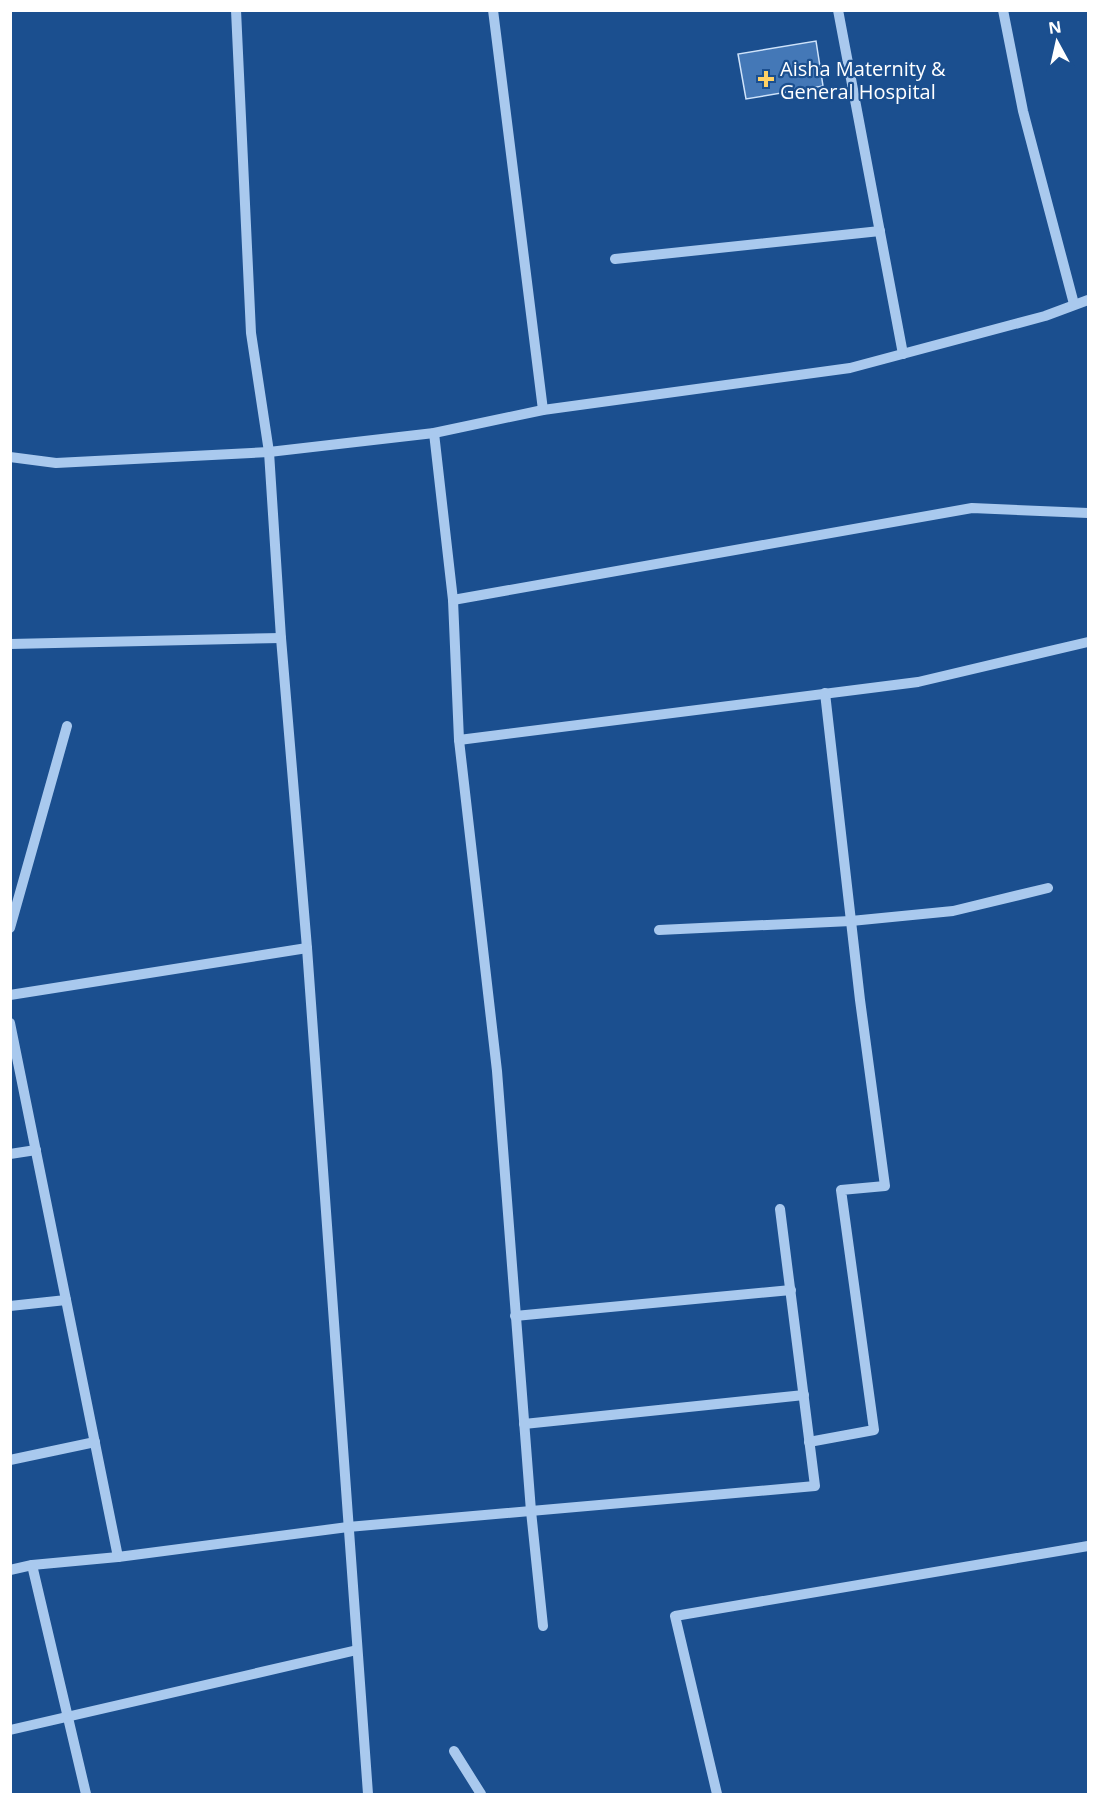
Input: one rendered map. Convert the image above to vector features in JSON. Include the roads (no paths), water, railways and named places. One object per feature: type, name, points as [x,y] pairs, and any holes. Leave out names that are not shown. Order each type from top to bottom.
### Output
[{"type":"street","points":[[236,10],[251,333],[269,452],[368,1794]]},
{"type":"street","points":[[493,10],[543,410]]},
{"type":"street","points":[[838,10],[903,354]]},
{"type":"street","points":[[1003,10],[1023,111],[1074,304]]},
{"type":"street","points":[[615,259],[880,231]]},
{"type":"street","points":[[10,457],[56,463],[269,452],[434,433],[543,410],[850,368],[1045,316],[1089,300]]},
{"type":"street","points":[[434,433],[453,600],[459,740],[497,1071],[531,1511],[543,1626]]},
{"type":"street","points":[[453,600],[972,508],[1089,513]]},
{"type":"street","points":[[10,644],[281,638]]},
{"type":"street","points":[[459,740],[918,682],[1089,642]]},
{"type":"street","points":[[809,1442],[874,1430],[841,1190],[885,1186],[860,1000],[825,693]]},
{"type":"street","points":[[10,928],[67,726]]},
{"type":"street","points":[[659,930],[851,921],[953,910],[1048,888]]},
{"type":"street","points":[[10,995],[307,948]]},
{"type":"street","points":[[10,1023],[118,1557]]},
{"type":"street","points":[[10,1154],[36,1150]]},
{"type":"street","points":[[10,1570],[32,1565],[118,1557],[348,1527],[815,1486],[780,1209]]},
{"type":"street","points":[[515,1316],[791,1290]]},
{"type":"street","points":[[10,1306],[66,1300]]},
{"type":"street","points":[[524,1424],[804,1395]]},
{"type":"street","points":[[10,1460],[95,1442]]},
{"type":"street","points":[[717,1794],[675,1617],[1089,1546]]},
{"type":"street","points":[[32,1565],[86,1794]]},
{"type":"street","points":[[10,1730],[357,1650]]},
{"type":"street","points":[[454,1751],[481,1794]]},
{"type":"place","name":"Aisha Maternity & General Hospital","points":[[766,79]]}]
